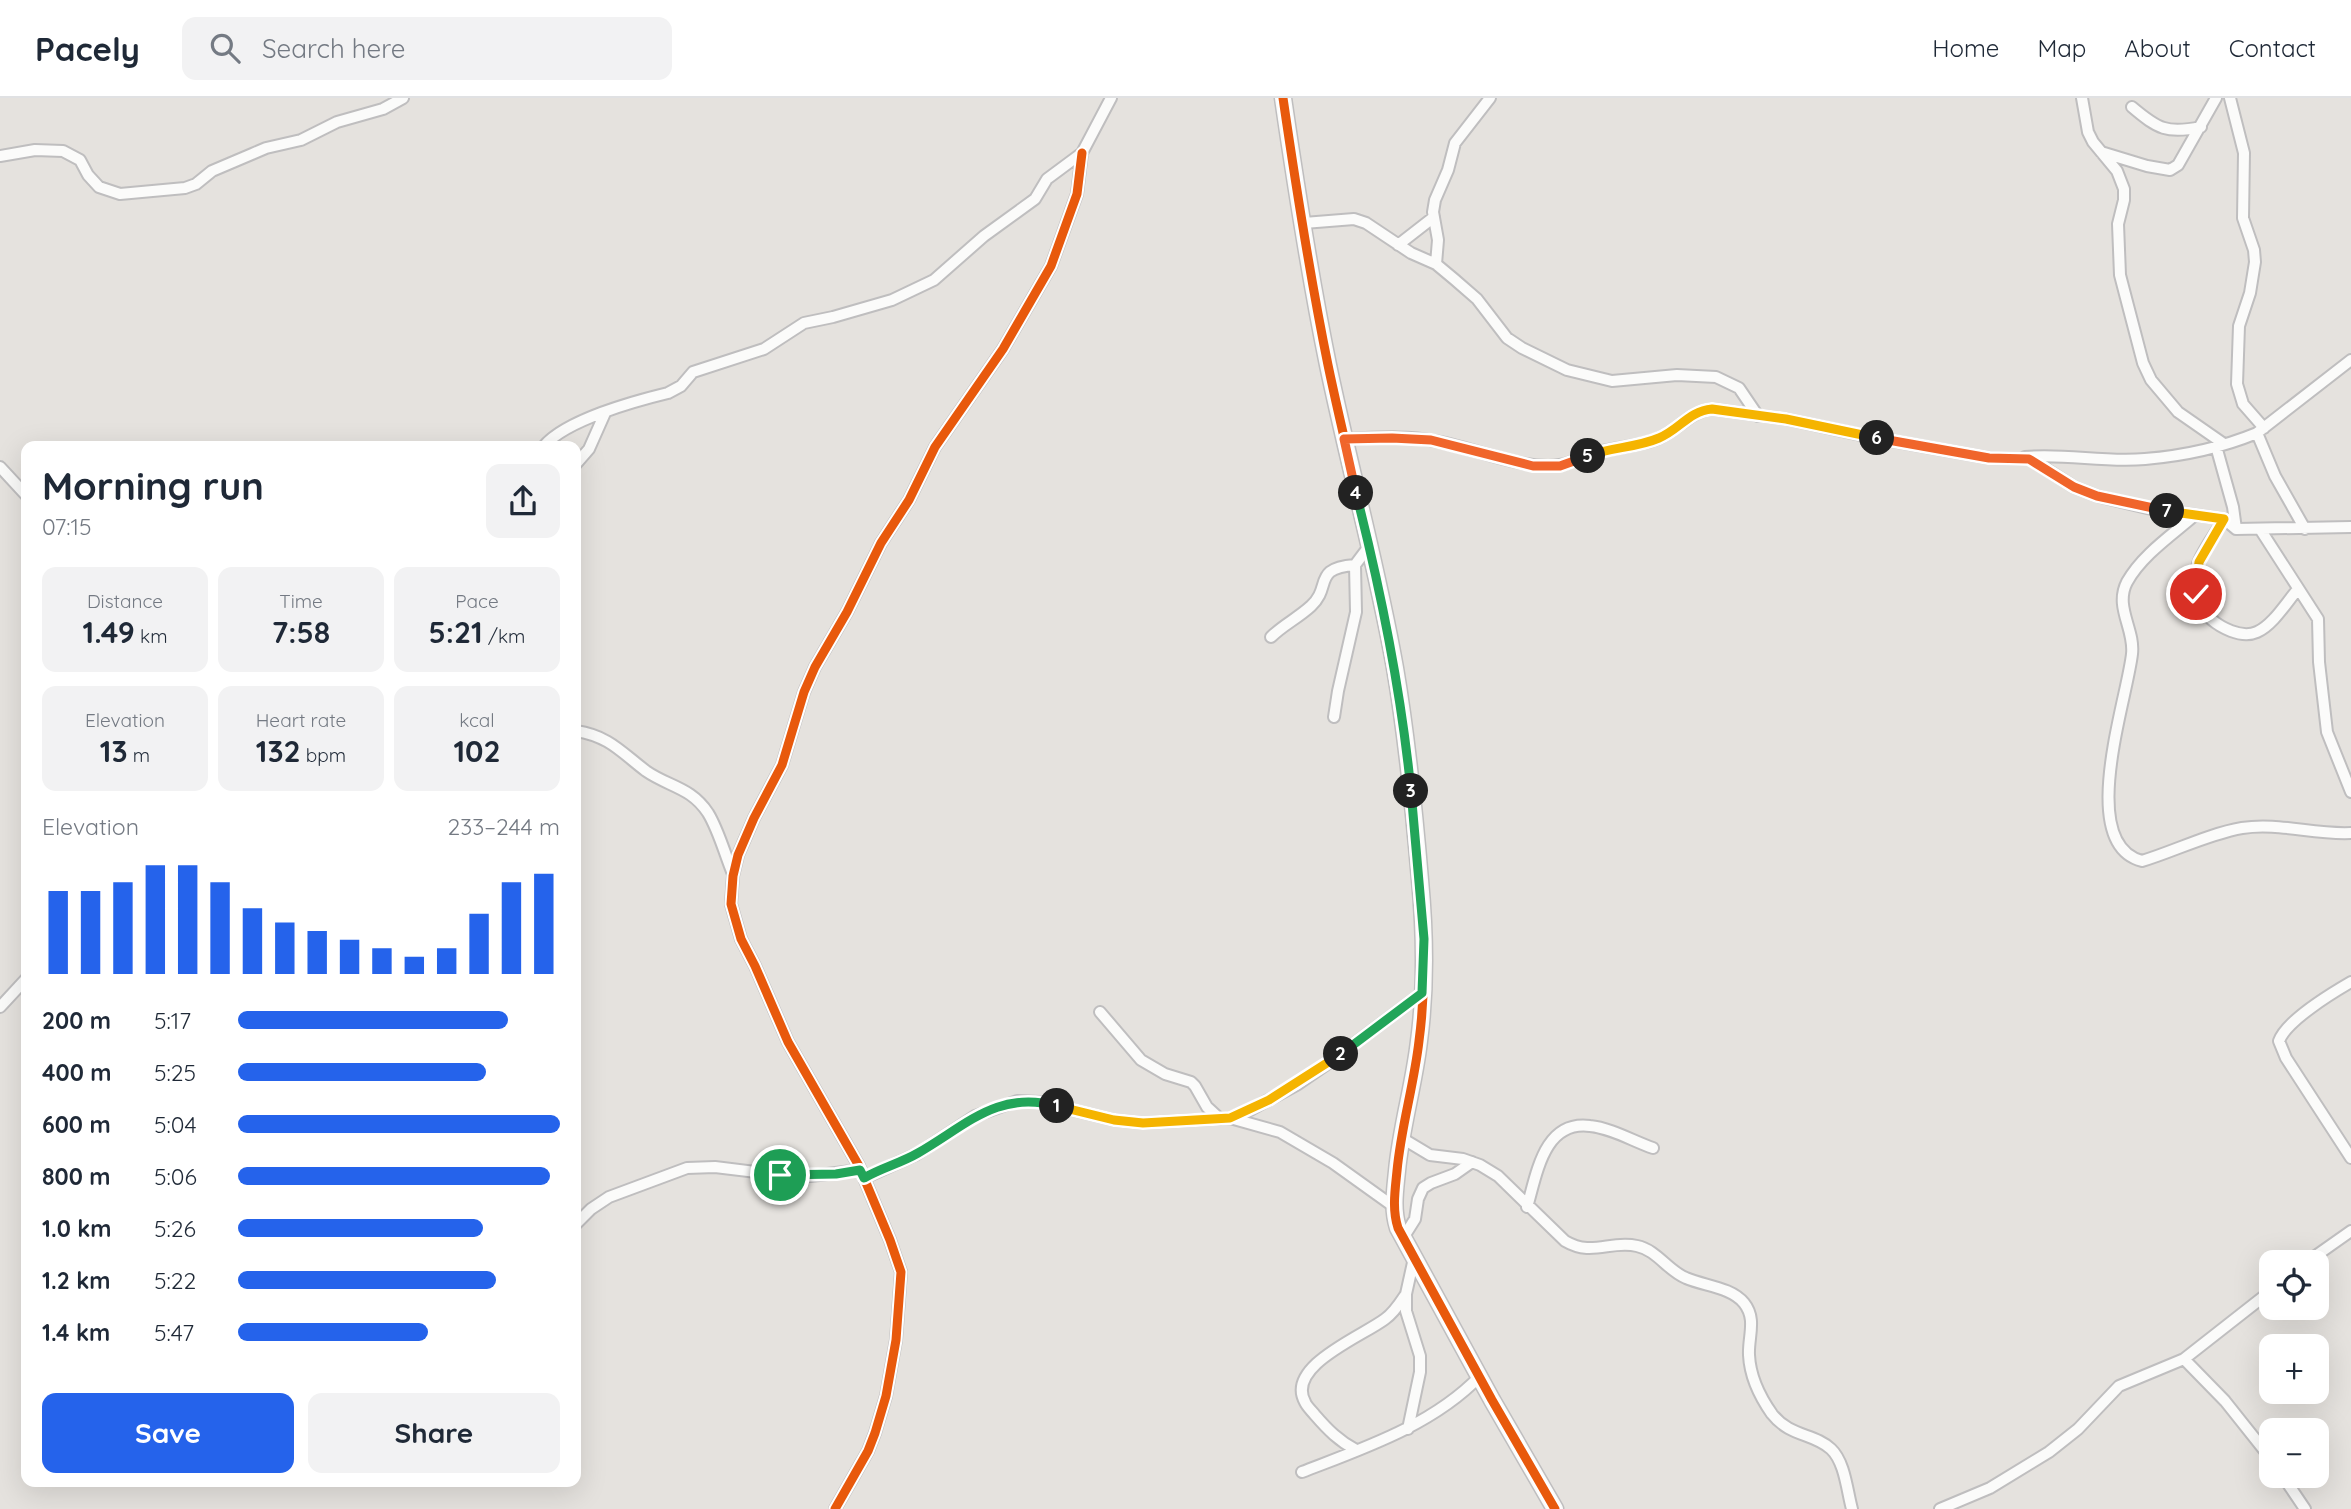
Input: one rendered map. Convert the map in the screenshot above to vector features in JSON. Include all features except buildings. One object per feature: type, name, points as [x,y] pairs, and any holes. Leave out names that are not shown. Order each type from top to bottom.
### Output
[{"type":"street","points":[[0,156],[35,150],[63,151],[80,160],[99,187],[120,194],[185,188],[196,184],[212,171],[266,148],[301,140],[337,122],[383,109],[403,98]]},
{"type":"street","points":[[835,1509],[868,1451],[886,1396],[899,1317],[901,1272],[862,1174],[788,1042],[741,939],[731,904],[733,876],[738,855],[754,818],[782,765],[804,692],[815,667],[935,447],[1003,349],[1051,266],[1077,194],[1082,153],[1111,98]]},
{"type":"street","points":[[1283,98],[1317,311],[1395,668],[1410,778],[1424,939],[1422,993],[1419,1041],[1400,1137],[1393,1206],[1403,1238],[1555,1509]]},
{"type":"street","points":[[1436,264],[1438,240],[1434,217],[1435,200],[1448,170],[1455,143],[1490,98]]},
{"type":"street","points":[[2082,98],[2088,132],[2099,151],[2117,172],[2124,188],[2124,201],[2118,224],[2120,275],[2143,363],[2151,380],[2178,412],[2220,445],[2235,529]]},
{"type":"street","points":[[2099,151],[2147,166],[2171,170],[2178,165],[2216,98]]},
{"type":"street","points":[[2230,98],[2244,153],[2243,218],[2254,250],[2255,262],[2254,276],[2239,326],[2237,384],[2244,404],[2260,430],[2275,476],[2305,529]]},
{"type":"street","points":[[2132,107],[2164,130],[2181,131],[2201,127]]},
{"type":"street","points":[[549,441],[557,433],[605,413],[668,393],[681,386],[693,372],[764,349],[804,323],[892,300],[934,280],[984,236],[1035,200],[1047,180],[1082,153]]},
{"type":"street","points":[[1398,245],[1434,217]]},
{"type":"street","points":[[1304,223],[1354,219],[1366,223],[1398,245],[1436,264],[1477,299],[1507,338],[1567,370],[1612,381],[1677,375],[1716,377],[1739,388],[1758,416]]},
{"type":"street","points":[[1344,439],[1431,440],[1533,466],[1560,466],[1595,453],[1654,440],[1672,432],[1692,414],[1712,409],[1989,458],[2050,455],[2145,459],[2220,445],[2260,430],[2351,360]]},
{"type":"street","points":[[581,458],[589,449],[605,413]]},
{"type":"street","points":[[2019,458],[2029,459],[2074,487],[2097,496],[2224,519],[2235,529],[2351,527]]},
{"type":"street","points":[[0,467],[21,490]]},
{"type":"street","points":[[2195,515],[2155,549],[2138,568],[2127,583],[2123,596],[2123,610],[2133,645],[2108,792],[2111,825],[2116,838],[2126,854],[2142,861],[2241,828],[2271,826],[2322,833],[2351,833]]},
{"type":"street","points":[[2224,519],[2199,562],[2196,594],[2199,606],[2207,617],[2234,632],[2244,635],[2255,633],[2265,627],[2298,589]]},
{"type":"street","points":[[2260,529],[2318,619],[2319,662],[2327,732],[2351,792]]},
{"type":"street","points":[[1334,717],[1356,611],[1355,565],[1370,545]]},
{"type":"street","points":[[1271,637],[1284,624],[1312,605],[1325,576],[1344,566],[1355,565]]},
{"type":"street","points":[[581,732],[610,741],[646,771],[686,790],[697,800],[708,814],[733,876]]},
{"type":"street","points":[[2351,982],[2307,1011],[2285,1030],[2279,1041],[2286,1058],[2351,1158]]},
{"type":"street","points":[[0,1007],[21,984]]},
{"type":"street","points":[[1225,1119],[1250,1110],[1297,1084],[1422,993]]},
{"type":"street","points":[[1100,1012],[1141,1060],[1164,1074],[1191,1083],[1207,1107],[1225,1119]]},
{"type":"street","points":[[581,1219],[590,1209],[609,1197],[687,1168],[715,1167],[780,1175],[862,1174],[917,1154],[975,1116],[1017,1101],[1040,1102],[1114,1120],[1143,1123],[1225,1119],[1280,1132],[1333,1163],[1393,1206]]},
{"type":"street","points":[[1527,1207],[1544,1151],[1562,1129],[1591,1126],[1653,1148]]},
{"type":"street","points":[[1400,1137],[1430,1155],[1472,1162],[1498,1176],[1527,1207],[1565,1241],[1577,1248],[1591,1250],[1623,1245],[1643,1248],[1684,1278],[1719,1289],[1743,1302],[1752,1324],[1749,1354],[1752,1377],[1779,1422],[1795,1433],[1832,1449],[1841,1467],[1852,1509]]},
{"type":"street","points":[[1403,1238],[1415,1219],[1423,1188],[1455,1174],[1472,1162]]},
{"type":"street","points":[[2324,1250],[2351,1231]]},
{"type":"street","points":[[1408,1429],[1418,1384],[1420,1356],[1406,1311],[1406,1294],[1415,1258]]},
{"type":"street","points":[[1356,1450],[1333,1435],[1305,1403],[1302,1385],[1311,1369],[1326,1356],[1388,1317],[1406,1294]]},
{"type":"street","points":[[1940,1509],[1990,1488],[2049,1452],[2078,1429],[2119,1386],[2184,1359],[2259,1300]]},
{"type":"street","points":[[2184,1359],[2225,1401],[2259,1444]]},
{"type":"street","points":[[1302,1472],[1408,1429],[1463,1393],[1480,1376]]},
{"type":"street","points":[[2291,1488],[2305,1509]]},
{"type":"cycle path","points":[[1283,98],[1321,332],[1395,668],[1413,800],[1423,920],[1424,981],[1417,1057],[1397,1171],[1394,1200],[1396,1221],[1492,1400],[1555,1509]]},
{"type":"cycle path","points":[[835,1509],[868,1451],[886,1396],[896,1340],[901,1272],[859,1166],[788,1042],[741,939],[731,904],[733,876],[738,855],[754,818],[782,765],[804,692],[815,667],[847,612],[881,543],[909,500],[935,447],[1003,349],[1051,266],[1077,194],[1082,153]]},
{"type":"route","points":[[780,1175],[811,1176],[860,1170],[864,1178],[917,1154],[975,1116],[1017,1101],[1040,1102],[1114,1120],[1143,1123],[1230,1118],[1297,1084],[1422,993],[1424,939],[1420,882],[1402,717],[1370,545],[1344,439],[1431,440],[1533,466],[1560,466],[1595,453],[1654,440],[1672,432],[1692,414],[1712,409],[1786,419],[1989,458],[2029,459],[2074,487],[2097,496],[2147,508],[2224,519],[2199,562],[2196,594]]}]
